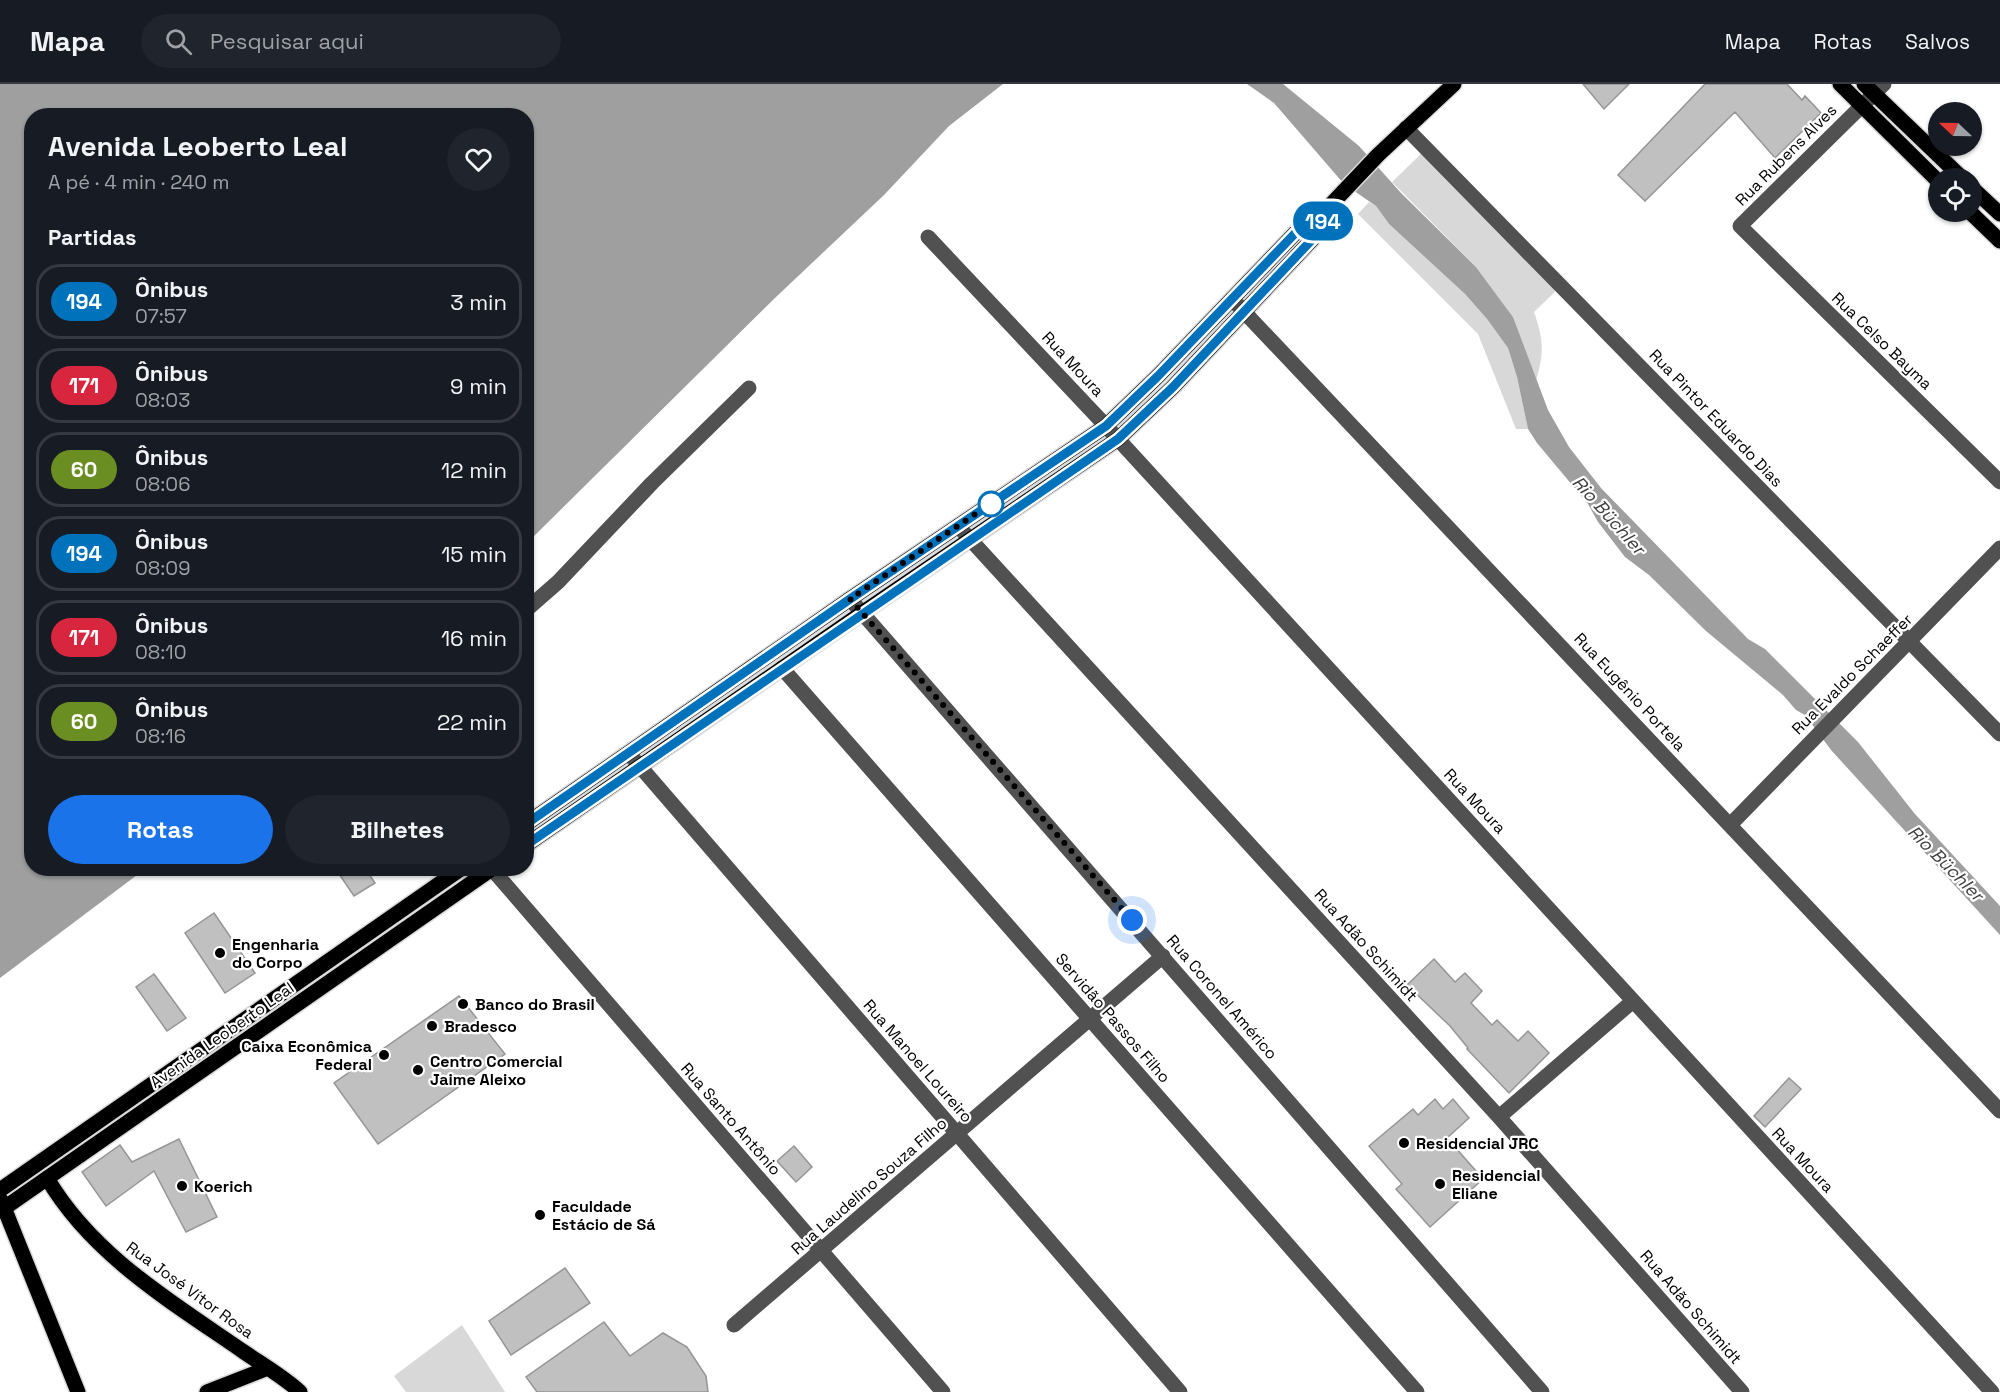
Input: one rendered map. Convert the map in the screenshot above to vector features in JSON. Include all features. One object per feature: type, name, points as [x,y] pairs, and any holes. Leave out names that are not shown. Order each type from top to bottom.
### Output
[{"type":"main road","points":[[534,818],[850,599],[1106,426],[1158,376],[1304,224],[1324,212],[1378,155],[1454,84]]},
{"type":"main road","points":[[1840,84],[1928,171]]},
{"type":"main road","points":[[1874,87],[1952,168]]},
{"type":"main road","points":[[1982,197],[2000,214]]},
{"type":"main road","points":[[534,840],[1118,439],[1161,399],[1322,229],[1324,212]]},
{"type":"main road","points":[[1980,222],[2000,241]]},
{"type":"main road","name":"Avenida Leoberto Leal","points":[[0,1190],[451,876]]},
{"type":"main road","name":"Avenida Leoberto Leal","points":[[1,1205],[47,1178],[483,876]]},
{"type":"main road","name":"Rua José Vítor Rosa","points":[[47,1178],[65,1206],[105,1251],[153,1290],[300,1392]]},
{"type":"main road","points":[[1,1205],[78,1392]]},
{"type":"main road","points":[[207,1392],[268,1368]]},
{"type":"street","name":"Rua Rubens Alves","points":[[1740,226],[1860,105],[1874,87]]},
{"type":"street","name":"Rua Pintor Eduardo Dias","points":[[1406,128],[2000,734]]},
{"type":"street","name":"Rua Celso Bayma","points":[[1740,226],[2000,482]]},
{"type":"street","name":"Rua Moura","points":[[928,237],[1118,439],[1992,1392]]},
{"type":"street","name":"Rua Eugênio Portela","points":[[1232,298],[2000,1111]]},
{"type":"street","points":[[534,603],[558,582],[652,483],[749,388]]},
{"type":"street","name":"Rua Adão Schimidt","points":[[958,526],[1499,1117],[1742,1392]]},
{"type":"street","name":"Rua Evaldo Schaeffer","points":[[1730,825],[2000,549]]},
{"type":"street","name":"Rua Coronel Américo","points":[[850,599],[1542,1392]]},
{"type":"street","name":"Servidão Passos Filho","points":[[782,668],[1417,1392]]},
{"type":"street","name":"Rua Manoel Loureiro","points":[[628,753],[1180,1392]]},
{"type":"street","name":"Rua Santo Antônio","points":[[499,876],[944,1392]]},
{"type":"street","name":"Rua Laudelino Souza Filho","points":[[734,1325],[1163,956]]},
{"type":"street","points":[[1499,1117],[1633,1001]]},
{"type":"shaded area","points":[[1422,153],[1558,289],[1534,312],[1542,347],[1536,381],[1513,317],[1476,267],[1392,182]]},
{"type":"shaded area","points":[[1369,202],[1376,206],[1389,224],[1465,294],[1508,348],[1528,429],[1516,429],[1478,334],[1358,214]]},
{"type":"shaded area","points":[[462,1325],[505,1392],[406,1392],[394,1376]]},
{"type":"water","points":[[0,84],[1003,84],[949,126],[884,195],[776,297],[534,536],[534,108],[24,108],[24,876],[136,876],[0,978]]},
{"type":"water","name":"Rio Büchler","points":[[1247,84],[1283,84],[1359,146],[1401,193],[1476,267],[1513,317],[1548,410],[1569,447],[1601,488],[1748,639],[1765,649],[1858,742],[1915,814],[2000,906],[2000,935],[1831,750],[1805,715],[1796,710],[1783,695],[1706,631],[1649,575],[1625,557],[1598,522],[1588,504],[1528,429],[1508,348],[1487,319],[1465,294],[1389,224],[1376,206],[1344,184],[1274,103]]},
{"type":"building","points":[[1583,84],[1629,84],[1604,109]]},
{"type":"building","points":[[1705,84],[1787,84],[1802,100],[1805,96],[1821,113],[1775,158],[1735,112],[1645,201],[1618,175]]},
{"type":"building","points":[[340,876],[370,876],[375,883],[354,896]]},
{"type":"building","name":"Engenharia do Corpo","points":[[214,913],[255,973],[225,993],[185,933]]},
{"type":"building","points":[[1434,959],[1455,982],[1465,973],[1482,991],[1471,1003],[1492,1025],[1497,1020],[1518,1041],[1528,1031],[1549,1053],[1509,1093],[1467,1049],[1450,1026],[1407,985]]},
{"type":"building","points":[[154,974],[186,1018],[167,1031],[136,987]]},
{"type":"building","name":"Centro Comercial Jaime Aleixo","points":[[459,996],[505,1054],[378,1144],[334,1083]]},
{"type":"building","points":[[1789,1078],[1801,1089],[1765,1127],[1754,1116]]},
{"type":"building","points":[[1435,1099],[1443,1109],[1453,1099],[1469,1118],[1447,1138],[1483,1179],[1430,1227],[1396,1189],[1402,1184],[1369,1146],[1413,1109],[1418,1115]]},
{"type":"building","points":[[179,1139],[217,1217],[186,1232],[154,1171],[106,1206],[82,1172],[120,1145],[132,1162]]},
{"type":"building","points":[[794,1146],[812,1167],[796,1182],[777,1161]]},
{"type":"building","points":[[565,1268],[590,1303],[511,1355],[489,1321]]},
{"type":"building","points":[[604,1322],[630,1356],[663,1333],[687,1347],[706,1376],[708,1392],[537,1392],[526,1377]]},
{"type":"bus line","name":"194","points":[[534,818],[850,599],[1106,426],[1158,376],[1304,224],[1324,212],[1322,229],[1173,387],[1118,439],[534,839]]},
{"type":"place","name":"Engenharia do Corpo","points":[[220,953]]},
{"type":"place","name":"Banco do Brasil","points":[[463,1004]]},
{"type":"place","name":"Bradesco","points":[[432,1026]]},
{"type":"place","name":"Caixa Econômica Federal","points":[[384,1055]]},
{"type":"place","name":"Centro Comercial Jaime Aleixo","points":[[418,1070]]},
{"type":"place","name":"Residencial JRC","points":[[1404,1143]]},
{"type":"place","name":"Residencial Eliane","points":[[1440,1184]]},
{"type":"place","name":"Koerich","points":[[182,1186]]},
{"type":"place","name":"Faculdade Estácio de Sá","points":[[540,1215]]},
{"type":"route","points":[[991,504],[996,500],[850,599],[1132,920]]}]
